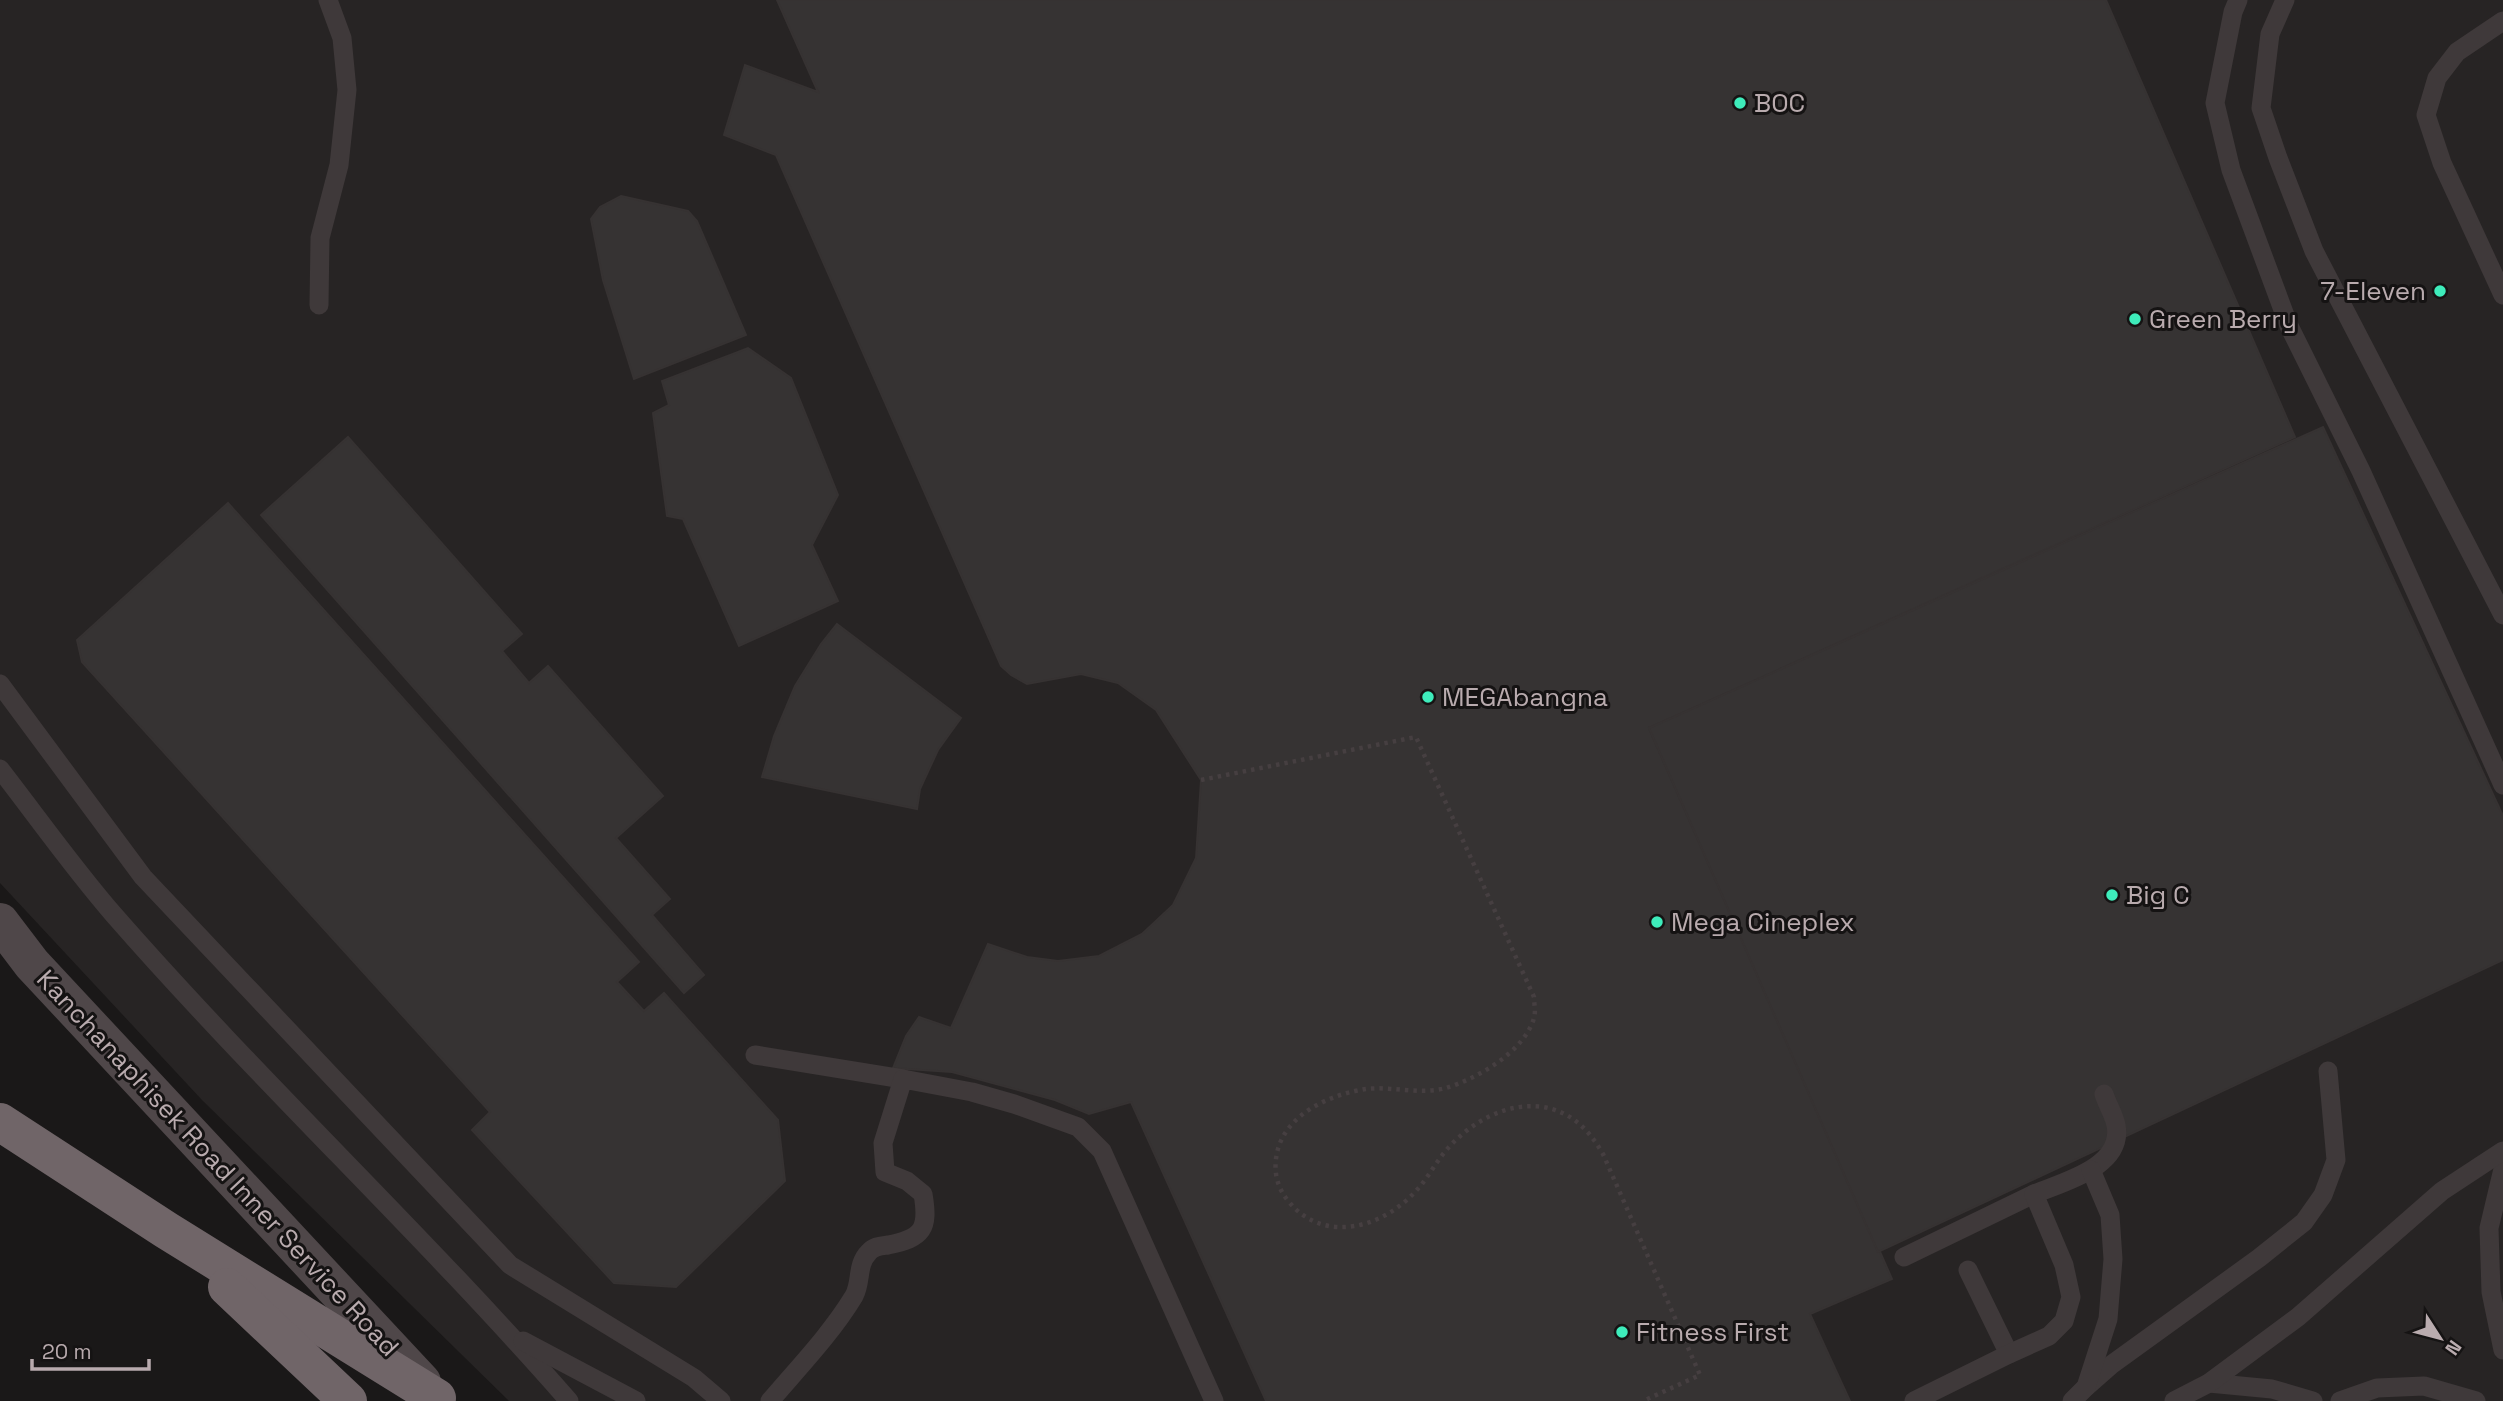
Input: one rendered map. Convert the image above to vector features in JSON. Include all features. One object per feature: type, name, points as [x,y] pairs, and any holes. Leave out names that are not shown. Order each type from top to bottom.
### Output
[{"type":"highway","points":[[0,1122],[166,1230],[439,1400]]},
{"type":"highway","points":[[166,1230],[348,1401]]},
{"type":"main road","name":"Kanchanaphisek Road Inner Service Road","points":[[0,922],[41,974],[439,1400]]},
{"type":"lane","points":[[319,304],[320,238],[339,165],[347,90],[342,38],[328,0]]},
{"type":"lane","points":[[2238,0],[2233,12],[2215,103],[2231,170],[2289,326],[2361,471],[2503,785]]},
{"type":"lane","points":[[2285,0],[2270,34],[2261,108],[2278,158],[2314,251],[2503,615]]},
{"type":"lane","points":[[2503,21],[2458,51],[2437,78],[2426,115],[2442,163],[2503,296]]},
{"type":"lane","points":[[0,684],[143,877],[510,1265],[694,1378],[721,1401]]},
{"type":"lane","points":[[0,769],[113,913],[244,1058],[511,1334],[569,1401]]},
{"type":"lane","points":[[755,1055],[972,1092],[1027,1108],[1077,1127],[1102,1151],[1214,1401]]},
{"type":"lane","points":[[2072,1401],[2112,1365],[2304,1222],[2323,1195],[2336,1160],[2328,1071]]},
{"type":"lane","points":[[770,1401],[856,1293],[863,1258],[872,1248],[912,1240],[922,1228],[926,1212],[923,1194],[907,1181],[885,1171],[883,1143],[903,1079]]},
{"type":"lane","points":[[1904,1257],[2034,1194],[2091,1170],[2106,1160],[2113,1145],[2116,1127],[2104,1094]]},
{"type":"lane","points":[[2174,1401],[2209,1383],[2298,1317],[2442,1191],[2503,1151]]},
{"type":"lane","points":[[2503,1169],[2489,1228],[2491,1292],[2503,1350]]},
{"type":"lane","points":[[2086,1387],[2108,1319],[2113,1259],[2110,1215],[2091,1170]]},
{"type":"lane","points":[[1914,1401],[2049,1336],[2064,1321],[2071,1297],[2064,1265],[2034,1194]]},
{"type":"lane","points":[[1968,1270],[2008,1354]]},
{"type":"lane","points":[[511,1334],[636,1401]]},
{"type":"lane","points":[[2209,1383],[2272,1389],[2313,1401]]},
{"type":"lane","points":[[2340,1401],[2377,1388],[2424,1386],[2476,1401]]},
{"type":"path","points":[[1201,780],[1416,737],[1534,997],[1535,1015],[1528,1034],[1511,1053],[1492,1067],[1445,1088],[1420,1091],[1367,1089],[1336,1096],[1310,1108],[1292,1125],[1279,1143],[1276,1177],[1281,1192],[1292,1206],[1328,1228],[1353,1227],[1374,1221],[1414,1194],[1448,1147],[1490,1115],[1512,1107],[1534,1106],[1552,1109],[1572,1119],[1591,1132],[1603,1154],[1700,1375],[1643,1401]]},
{"type":"shaded area","points":[[0,0],[2503,0],[2503,1401],[509,1401],[202,1100],[0,883]]},
{"type":"building","name":"MEGAbangna","points":[[777,0],[2106,0],[2295,437],[1649,728],[1892,1279],[1810,1314],[1850,1401],[1266,1401],[1131,1102],[1089,1114],[1055,1100],[952,1072],[893,1068],[906,1036],[919,1017],[951,1028],[988,944],[1027,957],[1058,961],[1099,956],[1142,934],[1173,905],[1196,858],[1201,780],[1156,710],[1118,683],[1081,674],[1027,684],[1001,666],[776,155],[724,135],[745,65],[818,92]]},
{"type":"building","points":[[621,196],[688,211],[697,221],[746,335],[634,379],[603,280],[591,219],[600,207]]},
{"type":"building","points":[[748,348],[791,378],[838,495],[812,545],[838,601],[739,646],[683,519],[667,516],[653,413],[669,405],[662,381]]},
{"type":"building","name":"Big C","points":[[2323,427],[2503,816],[2503,960],[1878,1252],[1649,728]]},
{"type":"building","points":[[348,437],[522,634],[502,651],[529,683],[548,666],[663,796],[616,838],[670,899],[652,915],[704,975],[684,993],[261,515]]},
{"type":"building","points":[[228,503],[639,962],[617,982],[644,1011],[664,993],[778,1120],[785,1181],[676,1287],[614,1283],[472,1130],[490,1112],[82,662],[77,640]]},
{"type":"building","points":[[837,624],[961,718],[938,750],[920,789],[917,809],[762,777],[774,736],[795,686]]},
{"type":"place","name":"BOC","points":[[1740,103]]},
{"type":"place","name":"7-Eleven","points":[[2440,291]]},
{"type":"place","name":"Green Berry","points":[[2135,319]]},
{"type":"place","name":"MEGAbangna","points":[[1428,697]]},
{"type":"place","name":"Big C","points":[[2112,895]]},
{"type":"place","name":"Mega Cineplex","points":[[1657,922]]},
{"type":"place","name":"Fitness First","points":[[1622,1332]]}]
